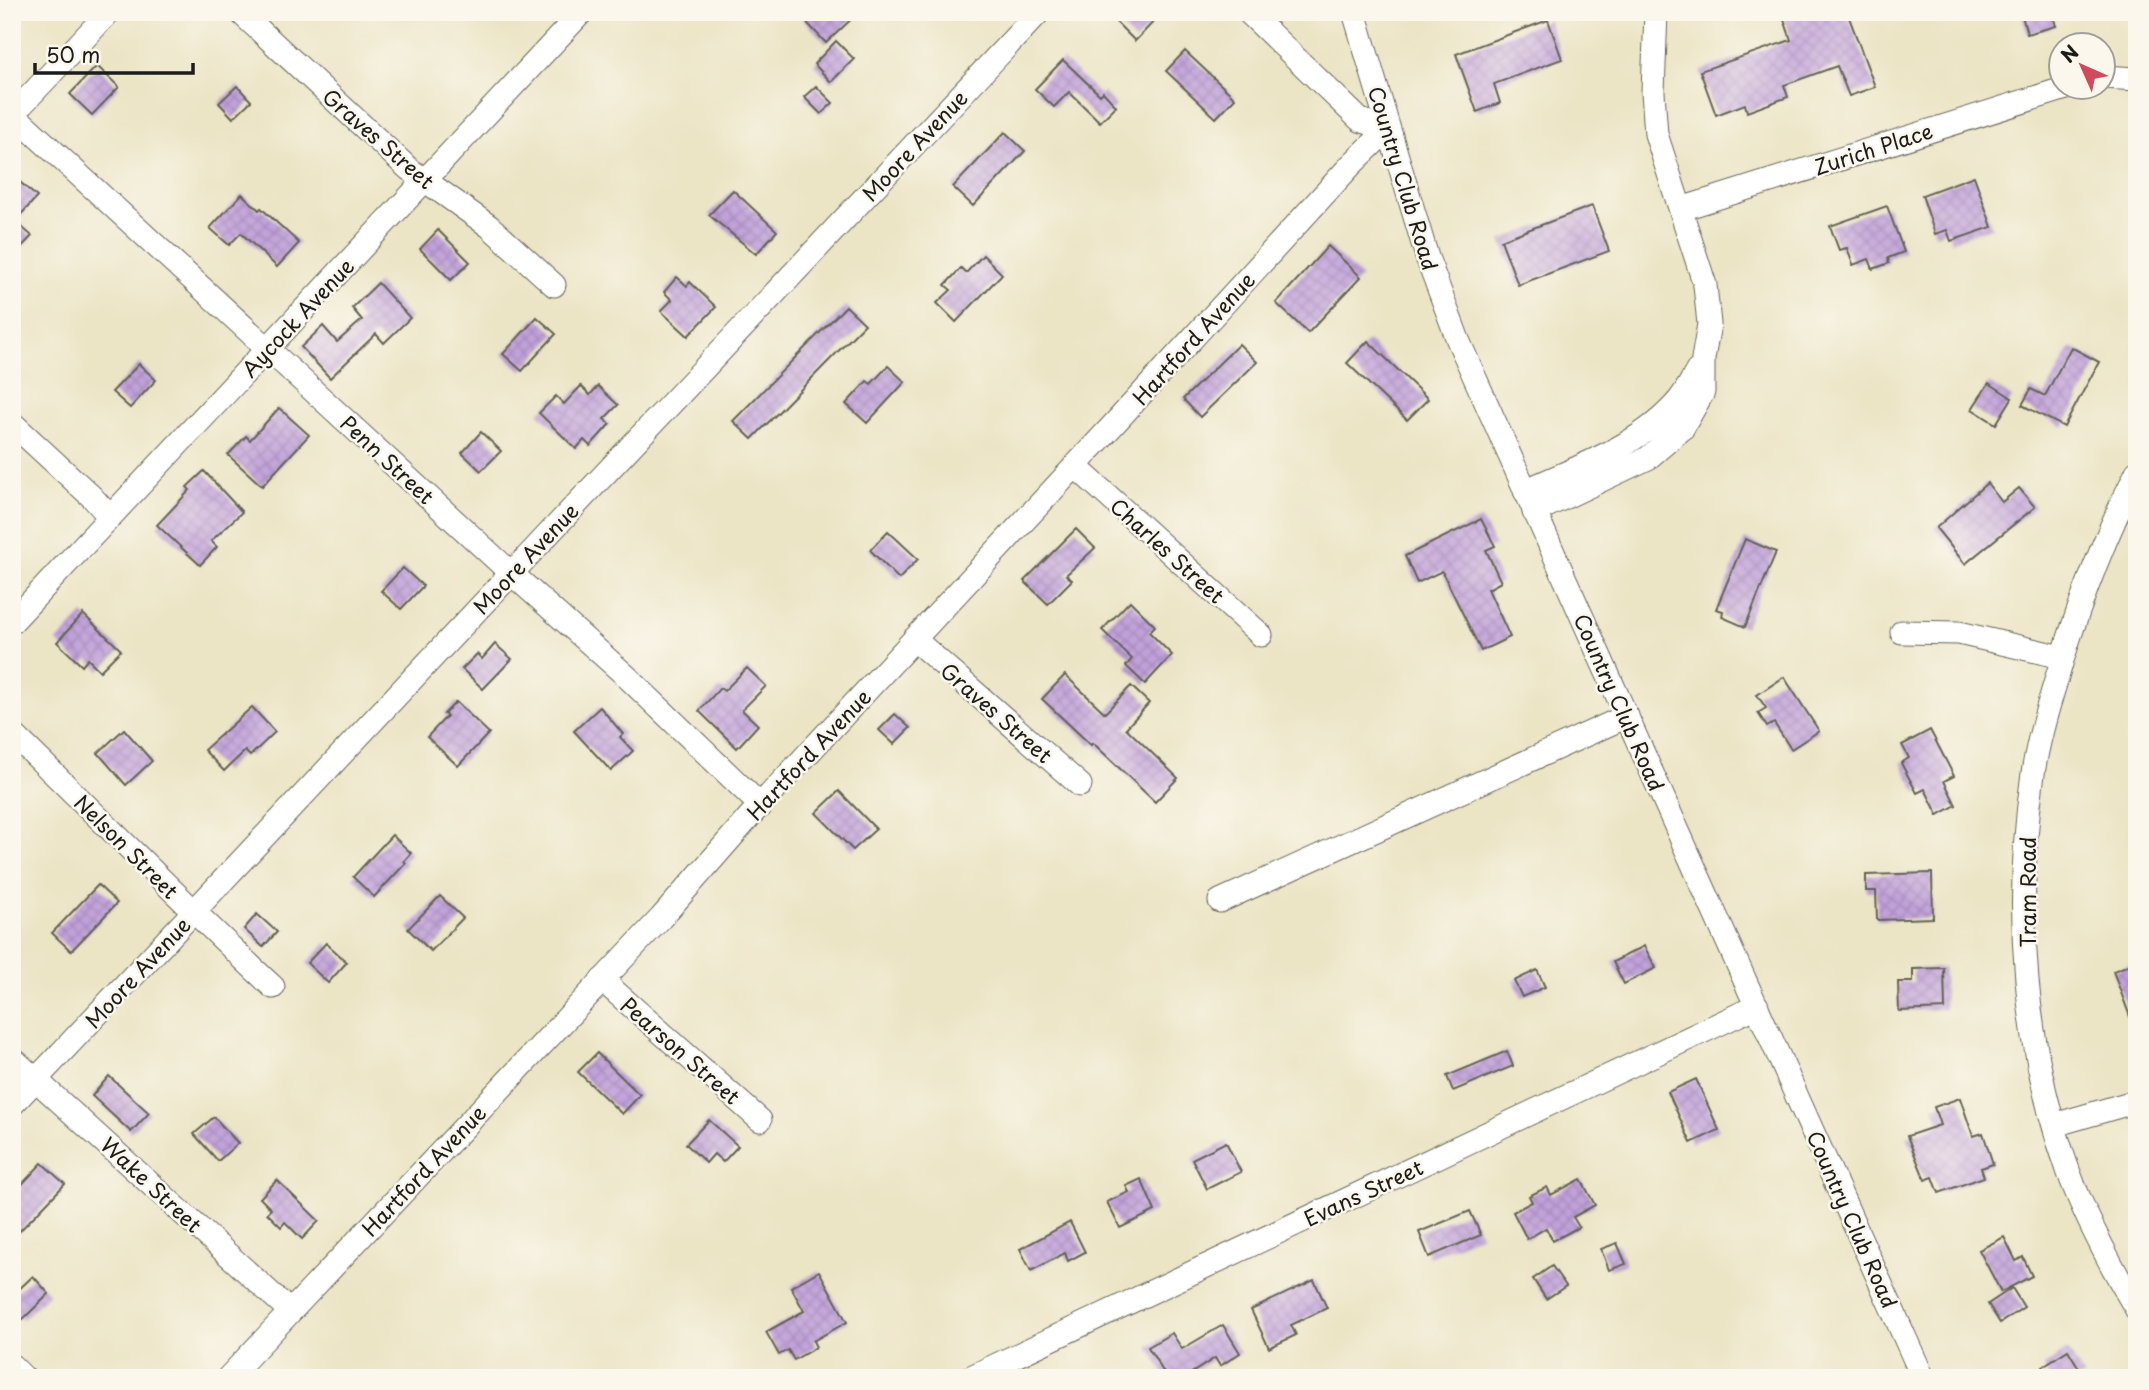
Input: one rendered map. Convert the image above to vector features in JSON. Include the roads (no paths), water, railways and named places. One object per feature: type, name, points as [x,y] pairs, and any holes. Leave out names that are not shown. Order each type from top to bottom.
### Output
[{"type":"street","points":[[13,114],[109,12]]},
{"type":"street","name":"Graves Street","points":[[240,12],[409,169],[489,226],[554,285]]},
{"type":"street","name":"Aycock Avenue","points":[[12,622],[582,12]]},
{"type":"street","name":"Moore Avenue","points":[[12,1105],[1039,12]]},
{"type":"street","points":[[1248,12],[1360,120],[1388,129]]},
{"type":"street","name":"Country Club Road","points":[[1354,12],[1427,257],[1454,328],[1923,1378]]},
{"type":"street","points":[[1529,501],[1648,458],[1682,429],[1703,392],[1703,359],[1709,324],[1705,285],[1657,134],[1653,92],[1656,12]]},
{"type":"street","points":[[2118,78],[2137,79]]},
{"type":"street","name":"Zurich Place","points":[[1681,209],[2048,94]]},
{"type":"street","name":"Penn Street","points":[[13,114],[624,674],[761,806]]},
{"type":"street","name":"Hartford Avenue","points":[[228,1378],[601,980],[1351,165],[1388,129]]},
{"type":"street","points":[[12,423],[110,517]]},
{"type":"street","name":"Charles Street","points":[[1075,466],[1261,635]]},
{"type":"street","name":"Tram Road","points":[[2137,472],[2087,582],[2041,730],[2032,780],[2024,879],[2027,978],[2033,1027],[2054,1125],[2088,1218],[2109,1263],[2137,1310]]},
{"type":"street","points":[[1902,632],[1959,633],[2062,657]]},
{"type":"street","name":"Graves Street","points":[[914,639],[1080,785]]},
{"type":"street","points":[[1220,901],[1627,716]]},
{"type":"street","name":"Nelson Street","points":[[12,733],[193,912],[273,986]]},
{"type":"street","name":"Pearson Street","points":[[601,980],[760,1120]]},
{"type":"street","name":"Evans Street","points":[[969,1378],[1011,1369],[1757,1006]]},
{"type":"street","name":"Wake Street","points":[[12,1058],[290,1311]]},
{"type":"street","points":[[2054,1125],[2137,1101]]},
{"type":"street","points":[[12,1366],[24,1378]]}]
